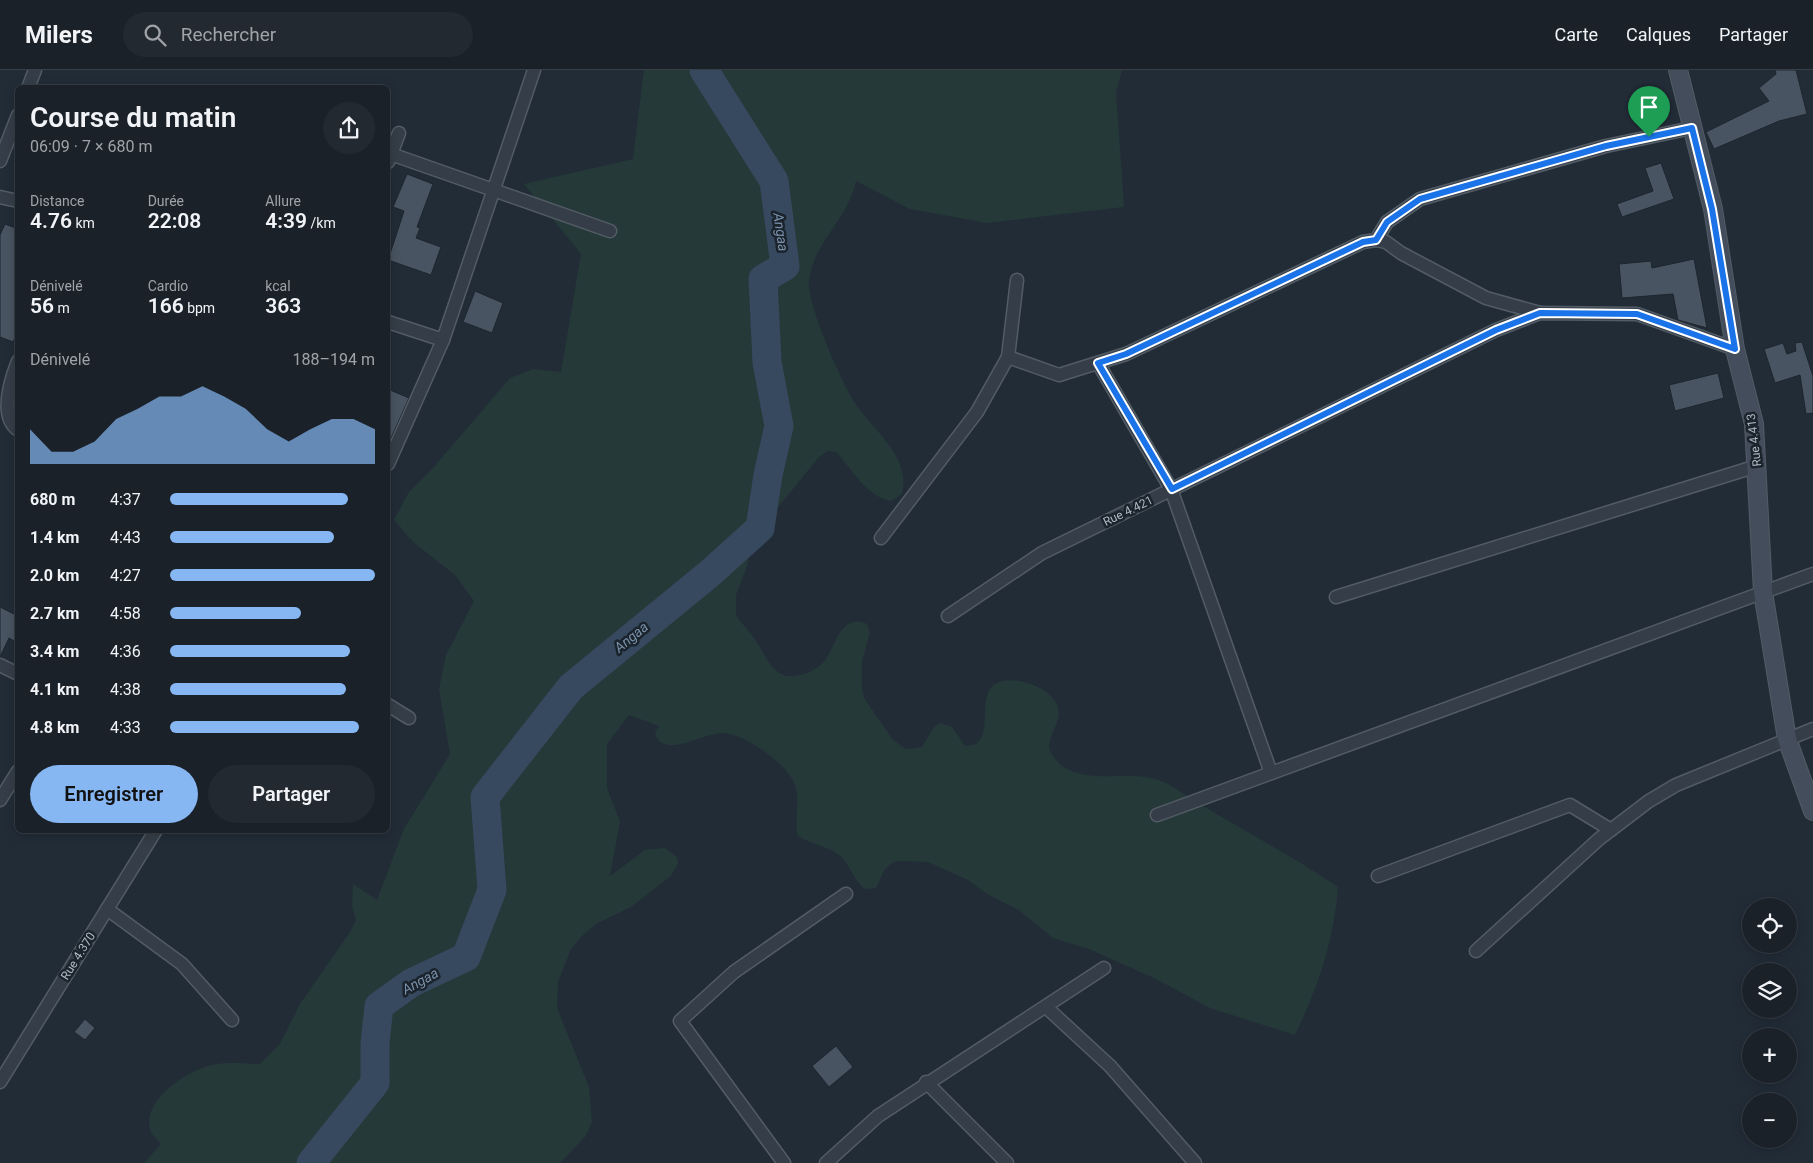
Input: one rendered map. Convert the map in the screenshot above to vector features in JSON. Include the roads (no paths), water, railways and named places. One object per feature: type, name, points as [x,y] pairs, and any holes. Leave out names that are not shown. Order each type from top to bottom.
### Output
[{"type":"street","points":[[29,85],[35,70]]},
{"type":"street","points":[[390,459],[443,340],[534,70]]},
{"type":"street","name":"Rue 4.413","points":[[1678,70],[1712,209],[1735,349],[1754,424],[1763,592],[1787,739],[1813,811]]},
{"type":"street","points":[[0,160],[15,122]]},
{"type":"street","points":[[1376,240],[1387,222],[1420,199],[1606,146],[1692,128]]},
{"type":"street","points":[[390,153],[399,133]]},
{"type":"street","points":[[390,158],[493,190],[610,231]]},
{"type":"street","points":[[0,197],[15,200]]},
{"type":"street","points":[[1008,357],[1059,375],[1098,363],[1126,354],[1363,242],[1376,240],[1386,242],[1401,253],[1486,298],[1540,313]]},
{"type":"street","points":[[881,538],[977,412],[1008,357],[1017,280]]},
{"type":"street","name":"Rue 4.421","points":[[948,616],[1042,552],[1496,330],[1540,313],[1637,314],[1735,349]]},
{"type":"street","points":[[390,323],[443,340]]},
{"type":"street","points":[[1098,363],[1172,489],[1271,773]]},
{"type":"street","points":[[15,369],[1,407],[2,419],[15,428]]},
{"type":"street","points":[[1336,598],[1757,466]]},
{"type":"street","points":[[1157,814],[1813,574]]},
{"type":"street","points":[[0,665],[15,672]]},
{"type":"street","points":[[390,706],[409,718]]},
{"type":"street","points":[[1476,951],[1611,830],[1649,801],[1676,785],[1813,728]]},
{"type":"street","points":[[0,800],[15,776]]},
{"type":"street","points":[[1378,876],[1570,805],[1611,830]]},
{"type":"street","name":"Rue 4.370","points":[[0,1082],[154,833]]},
{"type":"street","points":[[784,1163],[680,1021],[734,972],[846,894]]},
{"type":"street","points":[[107,909],[182,964],[232,1020]]},
{"type":"street","points":[[826,1163],[878,1116],[926,1082],[1046,1007],[1104,968]]},
{"type":"street","points":[[1046,1007],[1110,1066],[1195,1163]]},
{"type":"street","points":[[926,1082],[1007,1163]]},
{"type":"waterway","name":"Angaa","points":[[311,1163],[375,1083],[375,1043],[379,1006],[411,983],[466,957],[492,890],[485,797],[571,687],[709,574],[760,528],[768,475],[779,426],[767,362],[763,279],[785,266],[774,181],[704,70]]}]
